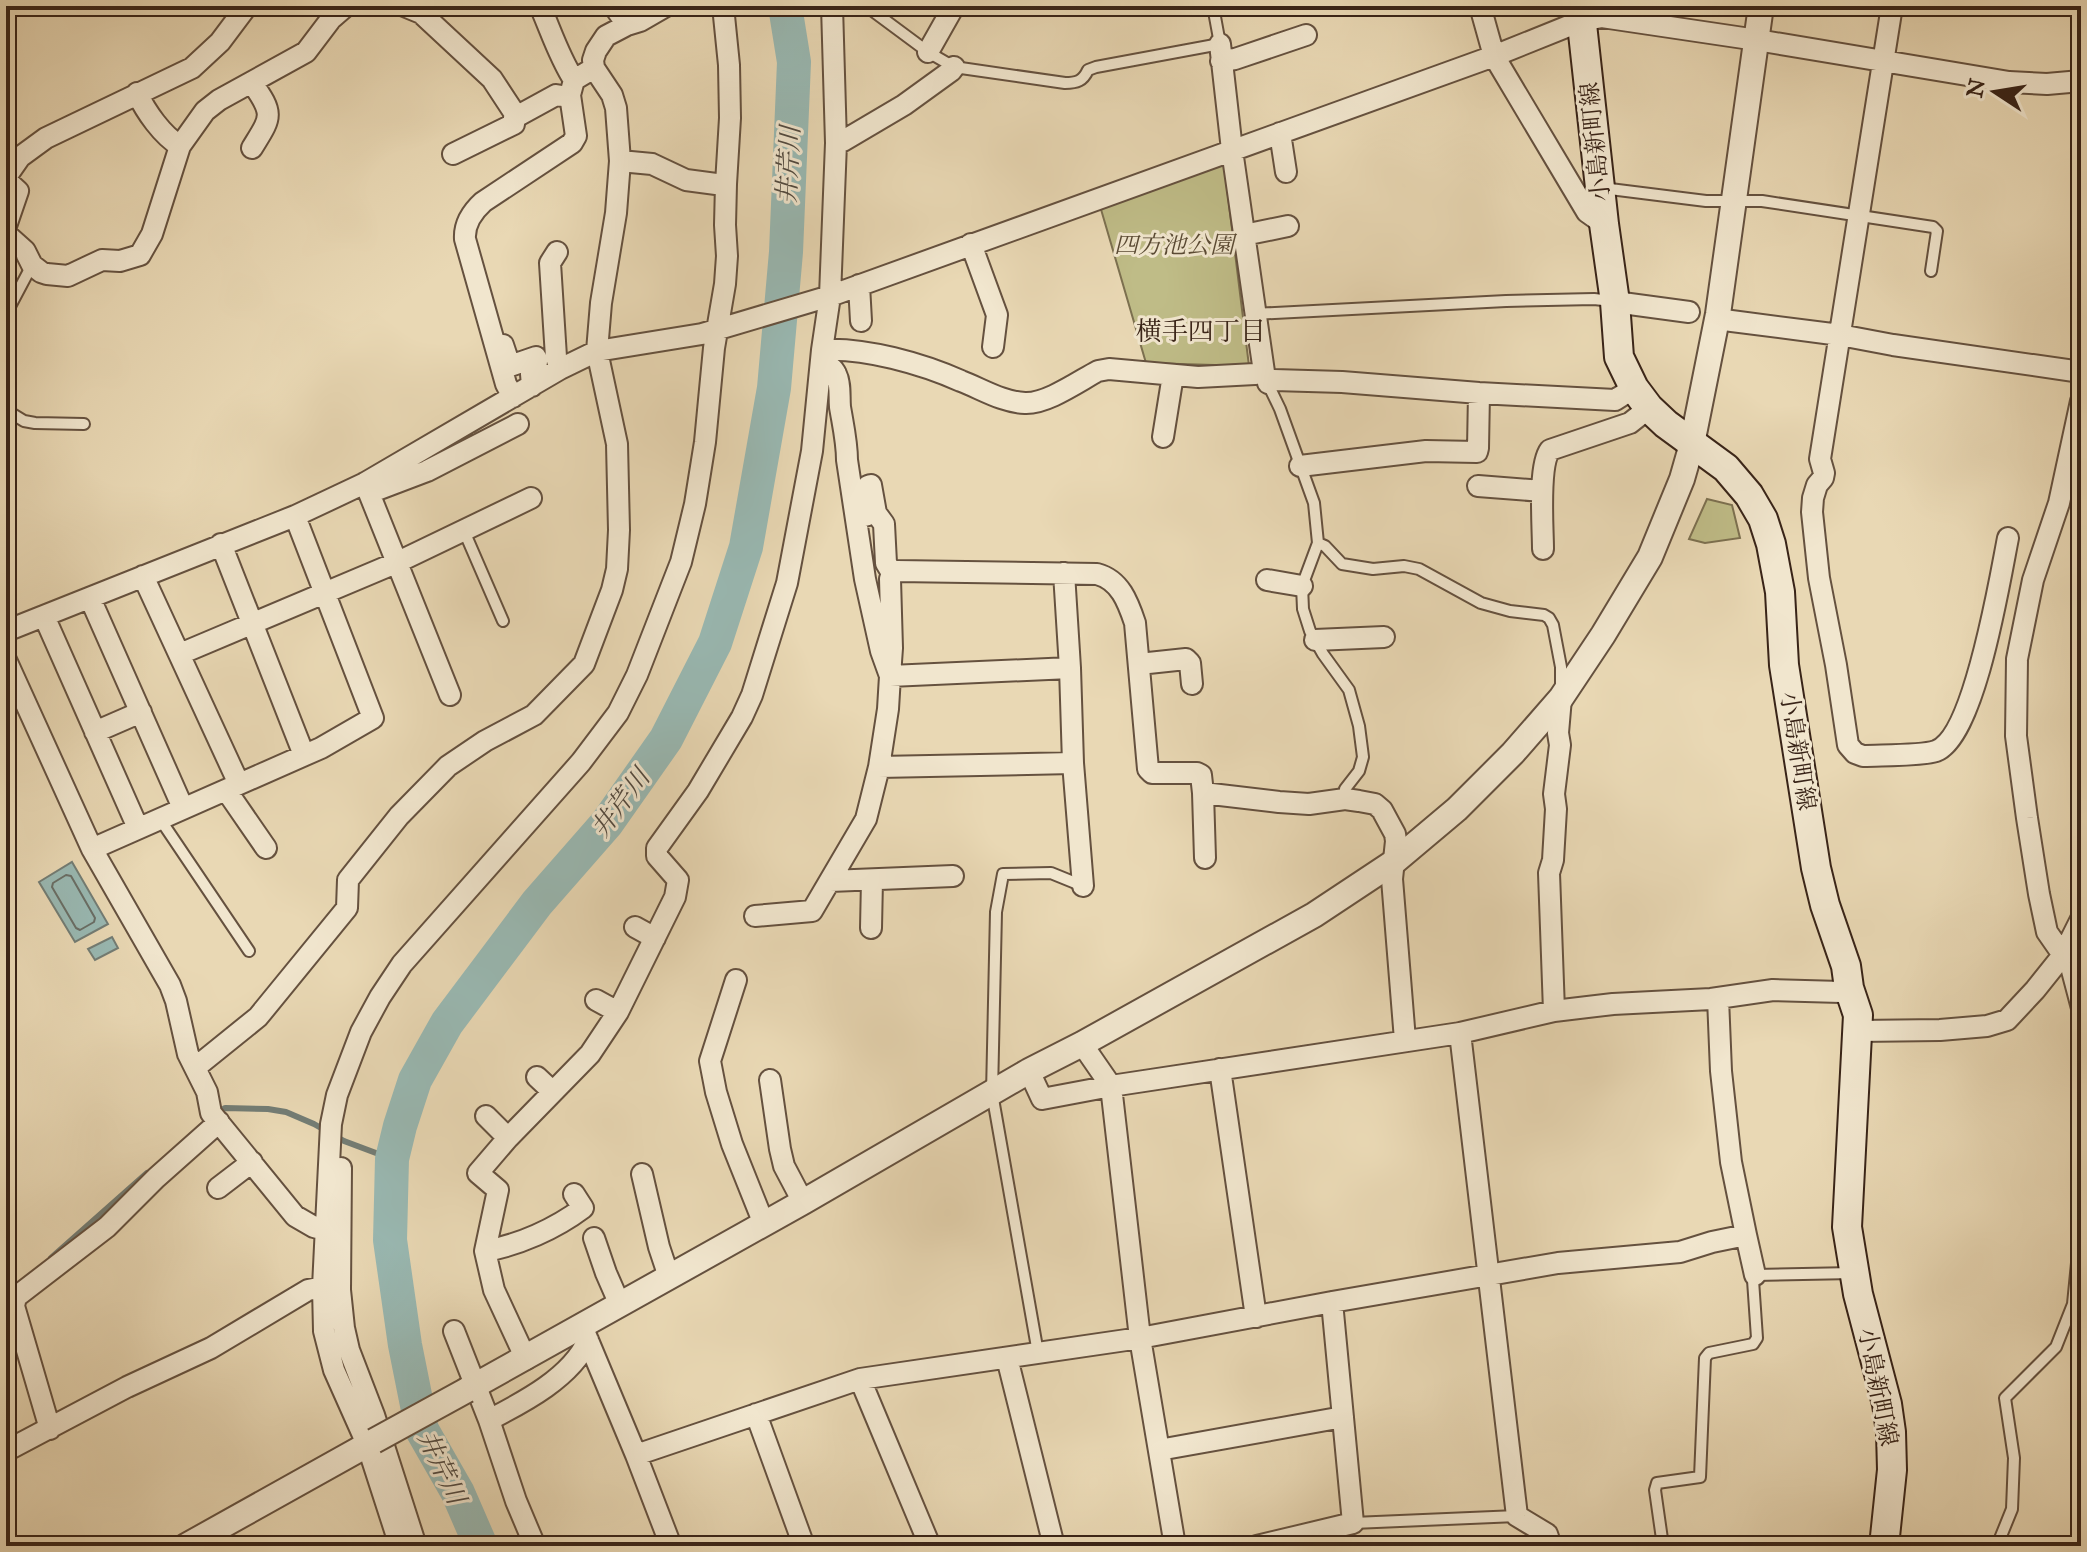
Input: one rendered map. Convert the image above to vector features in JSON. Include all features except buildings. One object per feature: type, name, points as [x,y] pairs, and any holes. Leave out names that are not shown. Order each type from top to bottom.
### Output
[{"type":"main road","name":"小島新町線","points":[[1581,14],[1619,357],[1641,398],[1692,444],[1726,468],[1749,495],[1763,519],[1771,544],[1780,592],[1784,665],[1816,868],[1858,1015],[1847,1227],[1891,1432],[1892,1470],[1884,1546]]},
{"type":"street","points":[[6,226],[18,191],[6,178],[20,157],[46,138],[192,68],[220,42],[247,6]]},
{"type":"street","points":[[6,234],[25,251],[32,265],[41,272],[68,276],[102,260],[120,261],[140,255],[152,234],[180,146],[205,111],[219,100],[306,52],[331,19],[346,6]]},
{"type":"street","points":[[404,6],[421,13],[492,79],[515,114],[514,124],[453,154]]},
{"type":"street","points":[[513,397],[506,384],[464,230],[473,212],[483,202],[572,143],[576,136],[572,87],[540,6]]},
{"type":"street","points":[[614,6],[627,25]]},
{"type":"street","points":[[194,1066],[258,1017],[268,1005],[347,908],[348,880],[399,816],[448,766],[485,741],[534,715],[584,664],[612,590],[617,569],[619,530],[617,444],[597,351],[620,161],[616,108],[612,95],[594,68],[596,51],[606,36],[666,6]]},
{"type":"street","points":[[400,1546],[371,1442],[334,1370],[324,1331],[325,1230],[331,1124],[337,1095],[361,1032],[402,964],[581,762],[618,713],[637,675],[681,562],[705,442],[725,284],[730,118],[723,6]]},
{"type":"street","points":[[526,1359],[494,1290],[485,1251],[498,1190],[478,1173],[590,1054],[618,1012],[675,897],[678,880],[657,856],[657,848],[698,791],[742,717],[752,695],[787,583],[812,451],[822,356],[836,143],[832,6]]},
{"type":"street","points":[[928,52],[954,6]]},
{"type":"street","points":[[1480,6],[1494,56],[1587,212],[1604,224]]},
{"type":"street","points":[[186,1546],[471,1388],[585,1333],[620,1305],[1029,1071],[1314,915],[1394,862],[1457,809],[1513,753],[1561,698],[1650,557],[1682,479],[1692,444],[1716,319],[1761,6]]},
{"type":"street","points":[[1892,6],[1820,459],[1824,473],[1813,498],[1812,512],[1819,578],[1848,745],[1855,753],[1863,756],[1936,751],[1946,744],[1965,712],[1976,682],[2008,538]]},
{"type":"street","points":[[367,488],[560,369],[597,351],[702,334],[826,297],[1494,56],[1581,14],[2009,82],[2047,84],[2081,81]]},
{"type":"street","points":[[1266,378],[1254,314],[1220,53],[1235,59],[1306,35]]},
{"type":"street","points":[[836,143],[904,105],[954,67]]},
{"type":"street","points":[[514,118],[556,95],[562,96],[594,68]]},
{"type":"street","points":[[252,83],[269,114],[269,121],[252,148]]},
{"type":"street","points":[[137,93],[169,140],[180,146]]},
{"type":"street","points":[[1280,133],[1286,172]]},
{"type":"street","points":[[620,161],[652,164],[686,180],[726,184]]},
{"type":"street","points":[[1244,235],[1288,226]]},
{"type":"street","points":[[971,244],[997,315],[993,347]]},
{"type":"street","points":[[557,252],[550,263],[556,357],[560,369]]},
{"type":"street","points":[[859,285],[861,321]]},
{"type":"street","points":[[1615,302],[1689,312]]},
{"type":"street","points":[[1716,319],[2081,372]]},
{"type":"street","points":[[497,326],[510,366],[536,357],[531,374],[532,386]]},
{"type":"street","points":[[822,356],[858,352],[925,366],[993,396],[1026,404],[1055,394],[1098,371],[1109,369],[1198,377],[1255,374],[1274,380],[1479,393],[1615,400],[1641,398],[1630,423],[1550,450],[1545,456],[1543,549]]},
{"type":"street","points":[[822,356],[835,371],[839,387],[868,594],[890,676]]},
{"type":"street","points":[[1163,437],[1173,375]]},
{"type":"street","points":[[1300,466],[1426,451],[1477,452],[1479,393]]},
{"type":"street","points":[[2063,955],[2047,932],[2027,818],[2016,736],[2017,659],[2033,580],[2059,503],[2081,401]]},
{"type":"street","points":[[6,631],[367,488],[427,471],[518,424]]},
{"type":"street","points":[[755,916],[812,911],[866,819],[879,767],[888,709],[892,648],[892,573],[886,563],[884,524],[876,513],[871,485],[867,489],[868,515],[856,518]]},
{"type":"street","points":[[1478,486],[1542,491]]},
{"type":"street","points":[[367,488],[450,695]]},
{"type":"street","points":[[180,654],[398,562],[531,498]]},
{"type":"street","points":[[92,849],[304,755],[373,718],[295,516]]},
{"type":"street","points":[[221,544],[304,755]]},
{"type":"street","points":[[892,573],[1097,574],[1114,581],[1130,607],[1135,623],[1148,769],[1152,773],[1201,775],[1205,858]]},
{"type":"street","points":[[1064,573],[1073,763],[1083,886]]},
{"type":"street","points":[[143,576],[180,654],[232,787],[266,848]]},
{"type":"street","points":[[1267,580],[1302,586]]},
{"type":"street","points":[[90,598],[183,808]]},
{"type":"street","points":[[44,616],[138,828]]},
{"type":"street","points":[[1315,640],[1384,637]]},
{"type":"street","points":[[1139,664],[1186,659],[1190,663],[1192,684]]},
{"type":"street","points":[[6,660],[92,849],[170,985],[188,1054],[207,1092],[215,1118],[295,1216],[325,1230]]},
{"type":"street","points":[[890,676],[1070,668]]},
{"type":"street","points":[[1554,1011],[1549,873],[1553,860],[1561,698]]},
{"type":"street","points":[[95,732],[141,712]]},
{"type":"street","points":[[879,767],[1073,763]]},
{"type":"street","points":[[1203,793],[1309,804],[1345,799],[1375,804],[1382,810],[1396,841],[1392,888],[1405,1040]]},
{"type":"street","points":[[830,881],[953,876]]},
{"type":"street","points":[[871,928],[872,880]]},
{"type":"street","points":[[1858,1031],[1940,1030],[1987,1026],[2007,1020],[2063,955],[2081,919]]},
{"type":"street","points":[[635,927],[655,938]]},
{"type":"street","points":[[736,980],[710,1061],[732,1144],[764,1224]]},
{"type":"street","points":[[1029,1071],[1042,1099],[1460,1033],[1554,1011],[1718,998],[1773,990],[1841,992],[1849,988]]},
{"type":"street","points":[[1718,998],[1721,1071],[1731,1162],[1755,1275]]},
{"type":"street","points":[[596,1000],[618,1012]]},
{"type":"street","points":[[1460,1033],[1517,1516],[1547,1534],[1551,1546]]},
{"type":"street","points":[[1082,1044],[1111,1086],[1140,1338],[1175,1546]]},
{"type":"street","points":[[1220,1069],[1256,1317]]},
{"type":"street","points":[[537,1077],[553,1092]]},
{"type":"street","points":[[770,1080],[784,1166],[803,1202]]},
{"type":"street","points":[[337,1095],[345,1106],[340,1290],[344,1328],[416,1546]]},
{"type":"street","points":[[486,1116],[508,1138]]},
{"type":"street","points":[[50,1429],[14,1306],[16,1297],[107,1227],[215,1118]]},
{"type":"street","points":[[218,1188],[252,1162]]},
{"type":"street","points":[[642,1174],[669,1277]]},
{"type":"street","points":[[485,1251],[517,1244],[574,1215],[583,1208],[574,1194]]},
{"type":"street","points":[[636,1455],[860,1379],[1140,1338],[1558,1263],[1680,1252],[1746,1235]]},
{"type":"street","points":[[594,1238],[620,1305]]},
{"type":"street","points":[[6,1451],[127,1387],[211,1348],[308,1290],[323,1287]]},
{"type":"street","points":[[1257,1546],[1353,1523],[1332,1302]]},
{"type":"street","points":[[454,1331],[471,1388],[489,1420],[516,1501],[535,1546]]},
{"type":"street","points":[[489,1420],[524,1402],[572,1365],[582,1354],[585,1333]]},
{"type":"street","points":[[585,1333],[671,1546]]},
{"type":"street","points":[[1007,1358],[1054,1546]]},
{"type":"street","points":[[860,1379],[930,1546]]},
{"type":"street","points":[[756,1414],[804,1546]]},
{"type":"street","points":[[1159,1450],[1343,1417]]},
{"type":"lane","points":[[866,6],[928,52],[954,67],[1077,83],[1088,70],[1096,67],[1220,53],[1213,6]]},
{"type":"lane","points":[[1600,188],[1706,201],[1762,201],[1933,227],[1937,231],[1931,271]]},
{"type":"lane","points":[[6,314],[32,265]]},
{"type":"lane","points":[[1254,314],[1506,301],[1594,299],[1615,302]]},
{"type":"lane","points":[[1266,378],[1314,503],[1318,543],[1302,586],[1303,609],[1315,640],[1349,690],[1359,726],[1363,757],[1359,771],[1345,789],[1345,799]]},
{"type":"lane","points":[[6,410],[24,421],[35,423],[84,424]]},
{"type":"lane","points":[[464,531],[503,621]]},
{"type":"lane","points":[[1318,543],[1342,564],[1373,569],[1395,565],[1419,569],[1481,603],[1549,618],[1561,667],[1561,698]]},
{"type":"lane","points":[[160,819],[249,951]]},
{"type":"lane","points":[[1038,1353],[992,1093],[996,912],[1003,874],[1051,873],[1083,886]]},
{"type":"lane","points":[[2063,955],[2081,1024]]},
{"type":"lane","points":[[1997,1546],[2012,1509],[2014,1458],[2005,1398],[2056,1347],[2073,1304],[2081,1222]]},
{"type":"lane","points":[[1663,1546],[1655,1490],[1657,1483],[1700,1477],[1705,1358],[1709,1353],[1753,1344],[1757,1338],[1755,1275],[1855,1273]]},
{"type":"lane","points":[[1353,1523],[1517,1516]]},
{"type":"green space","name":"四方池公園","points":[[1224,164],[1249,366],[1146,363],[1100,206]]},
{"type":"green space","points":[[1707,499],[1732,505],[1740,538],[1705,543],[1689,539]]},
{"type":"water","points":[[72,862],[108,924],[75,942],[39,882]]},
{"type":"water","points":[[112,937],[118,948],[95,960],[88,949]]},
{"type":"waterway","name":"井芹川","points":[[481,1546],[458,1493],[422,1430],[405,1345],[390,1240],[392,1159],[415,1080],[447,1023],[537,903],[607,823],[666,739],[715,643],[746,547],[774,388],[786,252],[794,62],[785,6]]},
{"type":"waterway","points":[[217,1114],[225,1108],[286,1112],[344,1141],[392,1159]]},
{"type":"waterway","points":[[51,1258],[147,1173]]},
{"type":"district","name":"横手四丁目","points":[[1201,331]]}]
